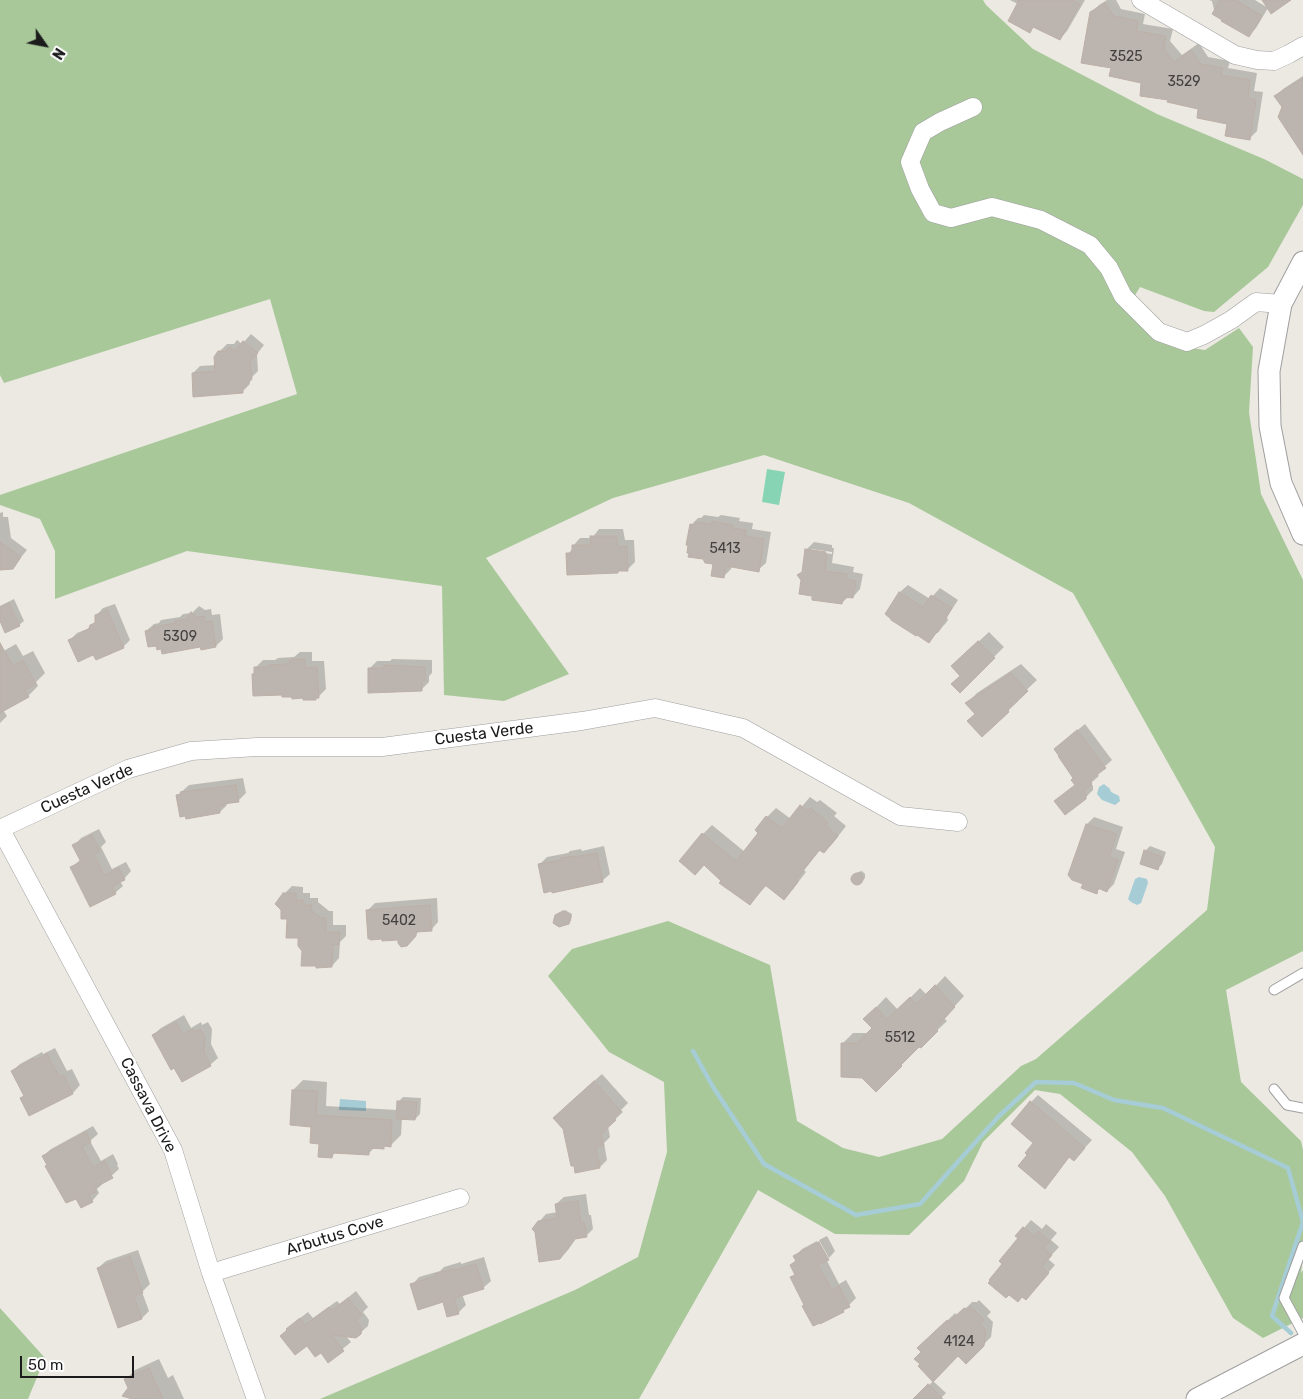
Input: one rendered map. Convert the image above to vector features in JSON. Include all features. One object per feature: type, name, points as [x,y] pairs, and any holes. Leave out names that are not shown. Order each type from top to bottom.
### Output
[{"type":"street","points":[[1141,0],[1235,55],[1257,60],[1274,60],[1303,46]]},
{"type":"street","points":[[973,107],[923,132],[910,162],[920,189],[934,213],[950,218],[992,207],[1041,220],[1090,246],[1109,268],[1123,296],[1159,332],[1187,342],[1231,320],[1256,302],[1282,304]]},
{"type":"street","points":[[1303,262],[1282,304],[1269,371],[1270,426],[1282,483],[1303,534]]},
{"type":"street","name":"Cuesta Verde","points":[[0,829],[128,769],[191,751],[257,748],[382,747],[582,721],[655,708],[743,728],[900,816],[958,822]]},
{"type":"street","name":"Cassava Drive","points":[[0,829],[173,1150],[211,1273],[256,1399]]},
{"type":"street","name":"Arbutus Cove","points":[[211,1273],[460,1198]]},
{"type":"street","points":[[1198,1399],[1303,1344]]},
{"type":"lane","points":[[1274,990],[1303,974]]},
{"type":"lane","points":[[1274,1089],[1287,1106],[1303,1108]]},
{"type":"lane","points":[[1303,1246],[1284,1298],[1303,1333]]},
{"type":"green space","points":[[0,0],[983,0],[1033,49],[1157,114],[1264,159],[1303,179],[1303,205],[1268,267],[1214,312],[1204,311],[1140,287],[1128,307],[1177,346],[1205,350],[1239,328],[1253,347],[1249,412],[1261,494],[1303,580],[1303,951],[1226,990],[1241,1082],[1301,1141],[1303,1150],[1303,1256],[1301,1273],[1303,1270],[1303,1318],[1263,1338],[1233,1318],[1165,1196],[1132,1152],[1060,1094],[1035,1090],[983,1142],[964,1181],[909,1235],[835,1234],[758,1190],[639,1399],[320,1399],[575,1290],[638,1257],[667,1152],[664,1082],[609,1052],[548,976],[572,949],[668,921],[770,965],[797,1121],[843,1148],[879,1157],[942,1139],[1021,1066],[1036,1059],[1207,910],[1215,847],[1073,593],[909,503],[764,455],[613,498],[486,558],[569,674],[504,701],[444,695],[442,586],[187,551],[55,599],[55,551],[40,519],[0,505],[0,495],[297,394],[270,299],[4,383],[0,375]]},
{"type":"green space","points":[[767,469],[785,472],[779,505],[762,502]]},
{"type":"green space","points":[[0,1308],[45,1358],[28,1399],[0,1399]]},
{"type":"water","points":[[1104,784],[1111,792],[1119,796],[1120,801],[1115,805],[1102,800],[1097,794],[1099,787]]},
{"type":"water","points":[[1139,877],[1147,879],[1148,883],[1141,903],[1137,905],[1128,899],[1135,879]]},
{"type":"water","points":[[340,1099],[366,1101],[366,1111],[339,1110]]},
{"type":"building","points":[[1019,0],[1073,0],[1080,4],[1060,40],[1033,27],[1030,33],[1008,21]]},
{"type":"building","points":[[1220,0],[1236,0],[1262,16],[1249,37],[1212,14]]},
{"type":"building","points":[[1262,0],[1291,0],[1271,14]]},
{"type":"building","points":[[1105,3],[1114,16],[1138,21],[1136,31],[1166,36],[1164,49],[1174,62],[1191,50],[1201,64],[1223,68],[1221,75],[1250,80],[1248,98],[1256,100],[1250,140],[1225,136],[1227,124],[1197,118],[1198,109],[1167,102],[1168,100],[1140,96],[1141,83],[1109,76],[1111,68],[1081,63],[1090,12]]},
{"type":"building","points":[[1303,78],[1303,155],[1278,117],[1282,107],[1274,96]]},
{"type":"building","points":[[243,341],[258,353],[250,362],[252,379],[243,389],[243,393],[193,397],[192,373],[215,371],[214,357],[218,351],[226,351],[229,347],[235,351]]},
{"type":"building","points":[[712,521],[733,525],[732,528],[746,530],[746,536],[764,539],[759,572],[726,566],[724,578],[711,576],[713,564],[705,563],[703,559],[688,557],[688,545],[686,545],[690,524],[695,525],[696,522],[712,524]]},
{"type":"building","points":[[590,536],[616,536],[618,547],[627,546],[628,571],[567,575],[566,553],[572,553],[572,545],[591,545]]},
{"type":"building","points":[[0,542],[21,557],[13,569],[0,570]]},
{"type":"building","points":[[805,549],[826,552],[825,571],[847,574],[846,579],[856,581],[853,598],[843,597],[842,604],[812,600],[812,596],[799,594],[801,580],[797,575],[802,572]]},
{"type":"building","points":[[899,592],[923,607],[931,595],[952,608],[941,628],[929,643],[891,620],[885,614]]},
{"type":"building","points":[[9,603],[20,626],[5,633],[0,621],[0,607]]},
{"type":"building","points":[[107,610],[124,648],[96,660],[93,655],[78,662],[68,640],[89,629],[90,625],[95,623],[95,615]]},
{"type":"building","points":[[191,612],[197,617],[204,616],[205,622],[212,621],[216,647],[201,650],[200,647],[162,654],[161,649],[157,650],[156,646],[148,647],[145,631],[153,629],[153,627],[186,619]]},
{"type":"building","points":[[978,641],[995,658],[960,693],[951,684],[960,676],[951,666]]},
{"type":"building","points":[[0,643],[13,666],[23,660],[36,684],[25,690],[29,697],[0,713]]},
{"type":"building","points":[[292,659],[305,659],[305,668],[317,667],[319,698],[316,698],[316,700],[303,700],[303,698],[292,699],[292,697],[282,697],[282,695],[253,696],[252,674],[254,674],[254,667],[286,664]]},
{"type":"building","points":[[384,665],[425,667],[425,681],[422,681],[422,691],[368,693],[368,668],[384,668]]},
{"type":"building","points":[[1011,673],[1028,691],[982,737],[967,721],[975,714],[965,703]]},
{"type":"building","points":[[1077,730],[1106,768],[1090,780],[1092,784],[1084,791],[1086,799],[1065,815],[1054,801],[1075,785],[1071,780],[1073,778],[1054,749]]},
{"type":"building","points":[[236,785],[239,802],[219,806],[220,813],[186,819],[185,816],[180,817],[176,795],[181,794],[180,792]]},
{"type":"building","points":[[800,805],[808,811],[810,808],[828,822],[826,826],[838,836],[824,853],[819,850],[796,880],[798,882],[784,900],[765,885],[750,905],[719,883],[721,881],[704,865],[695,875],[679,861],[702,833],[736,861],[758,833],[755,830],[766,816],[782,828]]},
{"type":"building","points":[[1086,824],[1117,834],[1109,857],[1118,860],[1107,892],[1098,888],[1097,894],[1081,888],[1083,884],[1072,880],[1068,875]]},
{"type":"building","points":[[92,835],[100,851],[94,854],[104,875],[119,868],[125,880],[112,886],[116,894],[90,907],[70,867],[81,862],[72,845]]},
{"type":"building","points":[[1144,850],[1162,857],[1158,870],[1140,864]]},
{"type":"building","points":[[597,853],[603,882],[544,893],[538,864],[562,860],[561,858]]},
{"type":"building","points":[[859,873],[862,874],[862,884],[855,885],[852,884],[851,877],[852,874]]},
{"type":"building","points":[[283,893],[296,893],[296,900],[303,900],[303,905],[312,905],[311,910],[321,918],[326,918],[326,932],[340,932],[339,945],[333,944],[332,967],[316,968],[316,966],[301,966],[302,951],[298,946],[298,938],[286,938],[287,919],[281,919],[281,910],[275,904]]},
{"type":"building","points":[[430,905],[432,931],[416,932],[416,936],[407,946],[401,947],[398,940],[382,941],[382,939],[368,939],[366,910]]},
{"type":"building","points":[[563,911],[571,916],[569,924],[559,927],[553,923],[555,915]]},
{"type":"building","points":[[935,985],[955,1007],[935,1029],[938,1031],[921,1048],[919,1047],[876,1092],[862,1078],[841,1077],[841,1043],[857,1043],[872,1028],[863,1019],[876,1007],[887,1019],[910,997],[916,1004]]},
{"type":"building","points":[[176,1022],[183,1034],[193,1029],[195,1032],[200,1029],[205,1037],[204,1052],[211,1066],[182,1082],[174,1068],[171,1070],[152,1035]]},
{"type":"building","points":[[47,1054],[60,1077],[64,1075],[73,1094],[29,1116],[20,1098],[24,1096],[11,1071],[34,1058],[35,1060]]},
{"type":"building","points":[[594,1081],[621,1111],[614,1118],[616,1120],[601,1134],[604,1145],[596,1147],[600,1168],[575,1173],[574,1166],[571,1166],[563,1129],[553,1118]]},
{"type":"building","points":[[292,1090],[318,1091],[316,1115],[392,1120],[391,1147],[384,1146],[384,1149],[369,1148],[369,1155],[333,1153],[332,1158],[318,1157],[319,1144],[310,1143],[311,1127],[290,1125]]},
{"type":"building","points":[[397,1101],[417,1102],[415,1120],[396,1119]]},
{"type":"building","points":[[1030,1101],[1085,1148],[1074,1161],[1069,1157],[1045,1189],[1018,1166],[1027,1155],[1025,1153],[1033,1143],[1011,1124]]},
{"type":"building","points":[[86,1132],[91,1142],[82,1147],[93,1167],[105,1161],[113,1178],[94,1188],[96,1192],[89,1195],[93,1202],[81,1208],[76,1199],[66,1203],[45,1166],[47,1165],[42,1156]]},
{"type":"building","points":[[578,1201],[581,1222],[584,1222],[587,1237],[575,1239],[560,1259],[539,1262],[535,1232],[532,1229],[538,1221],[557,1218],[555,1204]]},
{"type":"building","points":[[1023,1227],[1034,1236],[1038,1231],[1050,1241],[1044,1248],[1052,1255],[1042,1267],[1049,1273],[1026,1300],[1022,1297],[1018,1302],[1009,1295],[1006,1298],[988,1283],[1002,1264],[999,1261],[1018,1238],[1015,1236]]},
{"type":"building","points":[[819,1242],[829,1260],[818,1265],[832,1290],[839,1286],[850,1307],[843,1310],[844,1312],[813,1326],[790,1277],[795,1275],[790,1265],[796,1261],[793,1256]]},
{"type":"building","points":[[130,1256],[143,1293],[134,1296],[142,1319],[118,1328],[97,1268]]},
{"type":"building","points":[[476,1264],[484,1289],[454,1298],[459,1314],[447,1317],[443,1302],[418,1310],[410,1284],[436,1276],[435,1274]]},
{"type":"building","points":[[348,1298],[362,1315],[356,1320],[362,1328],[361,1334],[356,1338],[332,1335],[344,1351],[328,1363],[321,1353],[315,1357],[307,1346],[295,1355],[280,1336],[300,1318],[305,1325],[329,1307],[332,1310]]},
{"type":"building","points":[[971,1307],[984,1320],[980,1324],[986,1330],[984,1346],[966,1364],[958,1356],[933,1382],[914,1359],[921,1352],[917,1348],[947,1320],[949,1322],[964,1308],[968,1309]]},
{"type":"building","points":[[149,1368],[163,1399],[132,1399],[122,1396],[128,1388],[124,1379]]},
{"type":"building","points":[[928,1384],[943,1399],[913,1399]]},
{"type":"waterway","points":[[693,1051],[713,1087],[764,1164],[856,1215],[920,1204],[999,1116],[1036,1082],[1074,1083],[1114,1100],[1163,1108],[1288,1168],[1303,1222],[1272,1316],[1291,1333]]}]
